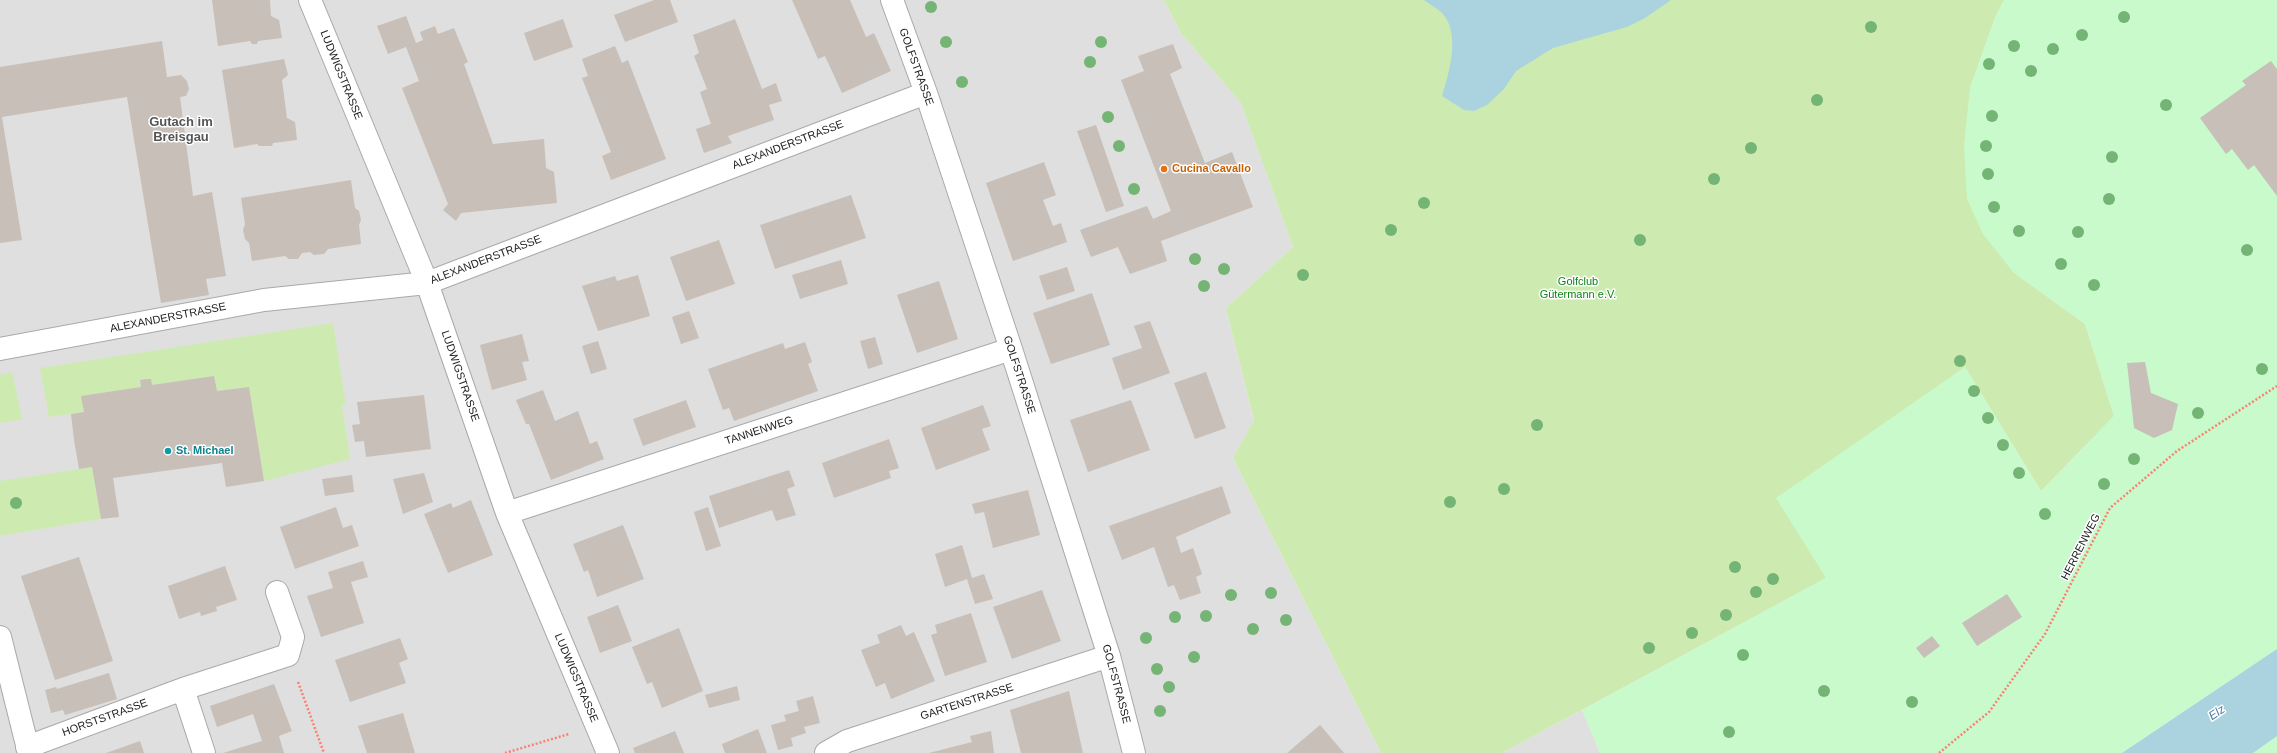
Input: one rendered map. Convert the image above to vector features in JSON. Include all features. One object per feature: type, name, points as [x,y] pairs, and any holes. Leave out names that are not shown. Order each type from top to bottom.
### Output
[{"type":"street","name":"LUDWIGSTRASSE","points":[[310,0],[427,283],[507,513],[608,753]]},
{"type":"street","name":"GOLFSTRASSE","points":[[892,0],[926,93],[1011,349],[1110,656],[1134,753]]},
{"type":"street","name":"ALEXANDERSTRASSE","points":[[0,349],[264,300],[427,283],[926,93]]},
{"type":"street","name":"TANNENWEG","points":[[507,513],[1011,349]]},
{"type":"street","points":[[277,592],[293,637],[288,656]]},
{"type":"street","points":[[0,641],[28,750]]},
{"type":"street","name":"HORSTSTRASSE","points":[[28,750],[183,690],[288,656]]},
{"type":"street","name":"GARTENSTRASSE","points":[[826,753],[847,741],[1110,656]]},
{"type":"street","points":[[183,690],[204,753]]},
{"type":"path","name":"HERRENWEG","points":[[1938,753],[1989,712],[2045,634],[2110,508],[2177,451],[2277,386]]},
{"type":"path","points":[[288,656],[324,753]]},
{"type":"path","points":[[505,753],[596,726]]},
{"type":"shaded area","points":[[0,0],[1164,0],[1181,33],[1241,103],[1293,247],[1226,308],[1254,421],[1233,458],[1381,753],[0,753]]},
{"type":"shaded area","points":[[1582,710],[1600,753],[1502,753]]},
{"type":"green space","name":"Golfclub Gütermann e.V.","points":[[1164,0],[2004,0],[1995,18],[1970,88],[2013,272],[2085,324],[2114,416],[2041,491],[1965,367],[1939,386],[1826,578],[1502,753],[1381,753],[1233,458],[1254,420],[1226,308],[1293,247],[1241,103],[1181,33]]},
{"type":"green space","points":[[2004,0],[2277,0],[2277,649],[2122,753],[1600,753],[1582,710],[1826,578],[1776,498],[1965,367],[2041,491],[2114,416],[2085,324],[2013,272],[1983,234],[1967,199],[1964,146],[1970,88],[1995,18]]},
{"type":"green space","points":[[333,323],[346,405],[342,406],[350,459],[264,481],[249,387],[217,391],[214,376],[152,385],[151,379],[140,380],[141,387],[82,396],[84,412],[49,417],[40,368]]},
{"type":"green space","points":[[12,372],[22,419],[0,423],[0,375]]},
{"type":"green space","points":[[92,467],[101,519],[0,536],[0,481]]},
{"type":"green space","points":[[2277,734],[2277,753],[2250,753]]},
{"type":"water","points":[[1424,0],[1671,0],[1645,18],[1627,27],[1553,48],[1516,71],[1504,89],[1487,105],[1474,111],[1464,110],[1442,96],[1448,76],[1452,53],[1451,31],[1448,21],[1442,13]]},
{"type":"water","name":"Elz","points":[[2277,649],[2277,736],[2253,753],[2122,753]]},
{"type":"building","points":[[212,0],[270,0],[271,16],[279,20],[282,38],[258,41],[257,44],[252,44],[250,41],[218,46]]},
{"type":"building","points":[[654,0],[670,0],[678,22],[625,42],[614,15]]},
{"type":"building","points":[[792,0],[850,0],[866,37],[874,33],[891,71],[842,93],[825,56],[818,59]]},
{"type":"building","points":[[406,16],[416,43],[423,40],[420,32],[435,26],[438,34],[454,28],[468,62],[464,64],[493,144],[544,139],[546,168],[554,172],[557,203],[461,213],[456,221],[443,210],[448,204],[402,88],[419,81],[406,47],[388,54],[377,26]]},
{"type":"building","points":[[563,19],[573,47],[534,61],[524,33]]},
{"type":"building","points":[[735,19],[762,89],[776,83],[782,101],[769,105],[774,120],[728,136],[732,143],[704,153],[696,129],[711,124],[700,92],[707,89],[694,56],[699,53],[693,35]]},
{"type":"building","points":[[162,41],[167,77],[181,75],[187,81],[189,89],[186,96],[180,97],[193,196],[212,192],[226,276],[206,279],[209,295],[161,303],[127,97],[2,117],[22,240],[0,243],[0,67]]},
{"type":"building","points":[[1173,44],[1182,68],[1170,74],[1205,163],[1232,152],[1253,207],[1161,241],[1167,261],[1130,274],[1118,247],[1091,257],[1080,230],[1147,206],[1153,219],[1171,211],[1121,80],[1144,71],[1138,56]]},
{"type":"building","points":[[615,46],[622,63],[628,60],[666,159],[611,180],[602,156],[611,152],[582,78],[588,76],[582,59]]},
{"type":"building","points":[[284,59],[288,75],[282,80],[287,118],[295,122],[297,140],[273,143],[272,146],[259,146],[257,144],[234,148],[222,70]]},
{"type":"building","points":[[2271,61],[2277,69],[2277,196],[2254,165],[2248,170],[2232,149],[2226,154],[2200,118],[2246,85],[2242,81]]},
{"type":"building","points":[[1096,125],[1124,206],[1106,212],[1077,131]]},
{"type":"building","points":[[1044,162],[1056,195],[1043,200],[1053,226],[1061,223],[1067,242],[1013,261],[986,183]]},
{"type":"building","points":[[351,180],[355,208],[359,211],[361,220],[359,225],[361,244],[328,249],[324,254],[314,255],[310,252],[302,253],[298,259],[289,259],[285,256],[252,261],[249,243],[245,239],[243,230],[245,224],[241,198]]},
{"type":"building","points":[[851,195],[866,238],[775,269],[760,225]]},
{"type":"building","points":[[719,240],[735,284],[686,301],[670,257]]},
{"type":"building","points":[[841,260],[848,284],[800,299],[792,275]]},
{"type":"building","points":[[1067,267],[1075,291],[1047,300],[1039,276]]},
{"type":"building","points":[[638,275],[650,316],[598,331],[582,286],[615,276],[617,281]]},
{"type":"building","points":[[939,281],[958,339],[917,353],[897,295]]},
{"type":"building","points":[[1092,293],[1110,345],[1051,364],[1033,313]]},
{"type":"building","points":[[689,311],[699,338],[681,344],[672,317]]},
{"type":"building","points":[[1150,321],[1170,373],[1123,390],[1112,358],[1142,348],[1134,326]]},
{"type":"building","points":[[522,334],[529,361],[522,362],[527,380],[492,390],[480,345]]},
{"type":"building","points":[[875,337],[883,364],[868,369],[860,341]]},
{"type":"building","points":[[598,341],[607,369],[591,374],[582,346]]},
{"type":"building","points":[[805,342],[812,362],[808,364],[818,391],[734,421],[729,408],[723,410],[708,369],[783,343],[785,349]]},
{"type":"building","points":[[2145,362],[2151,393],[2178,404],[2172,430],[2154,438],[2134,428],[2127,363]]},
{"type":"building","points":[[1206,372],[1226,428],[1195,439],[1174,383]]},
{"type":"building","name":"St. Michael","points":[[214,376],[217,391],[249,387],[264,481],[226,487],[222,463],[113,478],[119,517],[101,519],[92,467],[79,469],[74,440],[71,414],[84,412],[81,396],[141,387],[140,380],[146,379],[151,379],[152,385]]},
{"type":"building","points":[[543,390],[555,421],[578,411],[590,444],[597,441],[604,459],[551,480],[529,424],[526,424],[516,400]]},
{"type":"building","points":[[424,395],[431,449],[366,457],[364,441],[355,442],[352,425],[360,424],[357,402]]},
{"type":"building","points":[[686,400],[696,427],[643,446],[633,419]]},
{"type":"building","points":[[1131,400],[1150,450],[1088,472],[1070,420]]},
{"type":"building","points":[[983,405],[991,426],[982,429],[990,450],[936,470],[921,428]]},
{"type":"building","points":[[889,439],[899,468],[889,471],[891,478],[834,498],[822,463]]},
{"type":"building","points":[[789,470],[795,486],[787,489],[796,515],[776,521],[772,510],[719,528],[709,496]]},
{"type":"building","points":[[424,473],[433,502],[403,514],[393,479]]},
{"type":"building","points":[[352,475],[354,492],[325,496],[322,479]]},
{"type":"building","points":[[1222,486],[1231,513],[1176,537],[1181,553],[1193,548],[1202,574],[1196,577],[1201,593],[1180,600],[1174,585],[1168,587],[1154,547],[1122,560],[1109,526]]},
{"type":"building","points":[[1028,490],[1040,535],[993,548],[984,512],[975,514],[972,504]]},
{"type":"building","points":[[471,500],[493,555],[448,573],[424,514],[451,503],[453,508]]},
{"type":"building","points":[[336,507],[343,528],[352,525],[359,546],[295,569],[280,527]]},
{"type":"building","points":[[708,507],[721,546],[706,551],[694,512]]},
{"type":"building","points":[[623,525],[644,579],[597,597],[588,570],[584,572],[573,544]]},
{"type":"building","points":[[962,545],[972,578],[984,574],[993,599],[975,604],[967,579],[945,587],[935,554]]},
{"type":"building","points":[[79,557],[113,661],[55,680],[21,576]]},
{"type":"building","points":[[363,561],[368,577],[351,582],[364,623],[321,637],[307,596],[333,588],[328,572]]},
{"type":"building","points":[[225,566],[237,600],[216,607],[217,611],[201,616],[200,612],[179,619],[168,586]]},
{"type":"building","points":[[1042,590],[1061,641],[1012,659],[993,607]]},
{"type":"building","points":[[2007,594],[2022,617],[1977,646],[1962,623]]},
{"type":"building","points":[[618,605],[632,641],[600,653],[587,617]]},
{"type":"building","points":[[971,613],[987,662],[945,676],[931,635],[937,633],[935,625]]},
{"type":"building","points":[[901,625],[906,636],[914,632],[935,681],[891,699],[885,683],[876,687],[861,650],[880,643],[877,635]]},
{"type":"building","points":[[679,628],[703,691],[662,708],[652,682],[647,684],[632,647]]},
{"type":"building","points":[[1932,636],[1940,646],[1924,658],[1916,648]]},
{"type":"building","points":[[400,638],[408,659],[399,663],[406,683],[350,702],[335,660]]},
{"type":"building","points":[[109,673],[117,699],[65,715],[63,710],[51,713],[45,690],[56,687],[57,689]]},
{"type":"building","points":[[274,684],[292,731],[279,736],[284,753],[223,753],[262,741],[253,714],[217,727],[210,706]]},
{"type":"building","points":[[737,686],[740,700],[709,708],[705,695]]},
{"type":"building","points":[[1069,691],[1083,753],[1021,753],[1010,710]]},
{"type":"building","points":[[813,696],[820,723],[804,727],[806,733],[791,738],[793,746],[778,750],[771,725],[786,721],[784,715],[799,711],[796,701]]},
{"type":"building","points":[[403,713],[415,753],[367,753],[358,726]]},
{"type":"building","points":[[1320,725],[1344,753],[1287,753]]},
{"type":"building","points":[[758,729],[767,753],[725,753],[722,744]]},
{"type":"building","points":[[675,731],[684,753],[635,753],[633,748]]},
{"type":"building","points":[[991,731],[994,753],[929,753],[972,742],[970,736]]},
{"type":"building","points":[[140,741],[144,753],[106,753]]},
{"type":"place","name":"Cucina Cavallo","points":[[1164,169]]},
{"type":"place","name":"St. Michael","points":[[168,451]]},
{"type":"district","name":"Gutach im Breisgau","points":[[181,130]]}]
